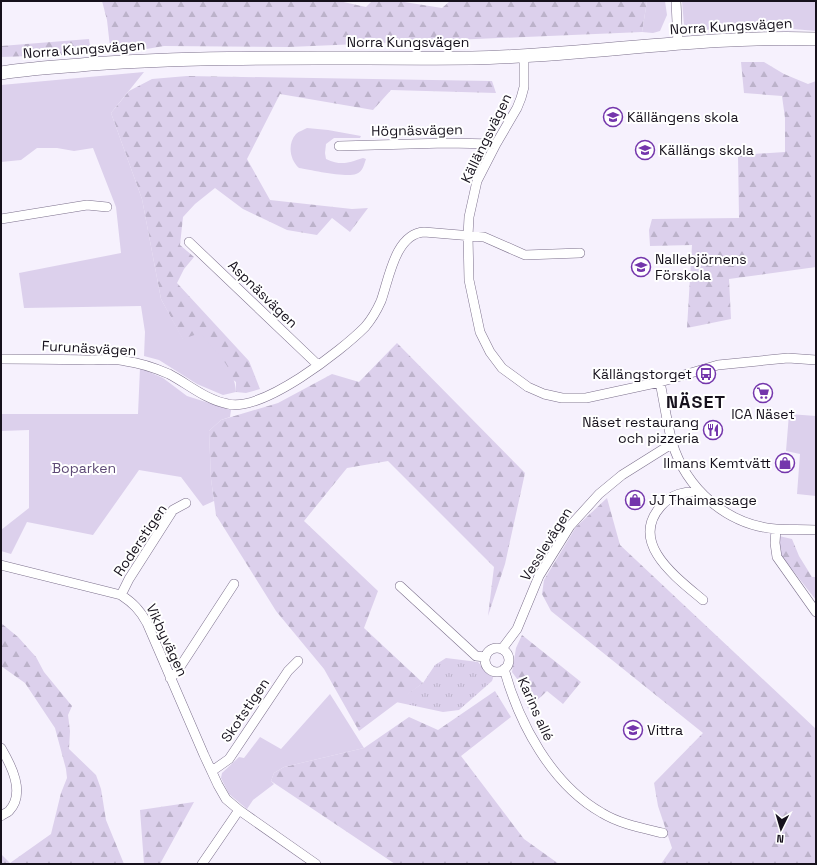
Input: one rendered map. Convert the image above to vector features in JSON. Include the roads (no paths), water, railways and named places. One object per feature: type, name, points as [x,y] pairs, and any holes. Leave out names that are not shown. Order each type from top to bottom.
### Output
[{"type":"main road","name":"Norra Kungsvägen","points":[[1,73],[25,69],[147,60],[272,58],[474,58],[758,39],[816,39]]},
{"type":"street","points":[[676,1],[678,44]]},
{"type":"street","name":"Källängsvägen","points":[[524,55],[524,87],[521,98],[477,181],[468,236],[469,280],[480,332],[502,368],[528,387],[544,394],[572,398],[586,398],[660,382],[718,365],[788,358],[816,360]]},
{"type":"street","name":"Högnäsvägen","points":[[339,146],[496,144]]},
{"type":"street","points":[[1,219],[87,206],[107,207]]},
{"type":"street","name":"Furunäsvägen","points":[[1,359],[123,360],[145,365],[169,375],[194,390],[215,400],[229,405],[243,405],[271,395],[318,365],[342,347],[365,326],[378,309],[400,246],[418,232],[484,237],[525,255],[580,253]]},
{"type":"street","name":"Aspnäsvägen","points":[[189,242],[318,365]]},
{"type":"street","points":[[660,382],[672,443],[690,481],[699,492],[720,509],[737,519],[759,526],[776,529],[816,530]]},
{"type":"street","name":"Vesslevägen","points":[[502,649],[517,629],[544,568],[570,526],[599,494],[622,475],[672,443]]},
{"type":"street","points":[[699,492],[681,493],[673,496],[665,502],[652,519],[650,532],[652,546],[660,560],[675,576],[703,600]]},
{"type":"street","name":"Roderstigen","points":[[121,595],[173,510],[186,503]]},
{"type":"street","points":[[776,529],[775,543],[777,556],[816,612]]},
{"type":"street","name":"Vikbyvägen","points":[[1,565],[121,595],[134,604],[141,612],[212,772],[226,798],[239,810],[316,864]]},
{"type":"street","points":[[170,678],[176,673],[234,584]]},
{"type":"street","points":[[400,586],[476,656],[485,657]]},
{"type":"street","points":[[491,648],[502,649],[509,658],[508,663],[504,669],[500,671],[492,671],[486,665],[486,653],[491,648]]},
{"type":"street","name":"Skotstigen","points":[[212,772],[228,759],[288,671],[298,661]]},
{"type":"street","name":"Karins allé","points":[[504,669],[509,687],[529,733],[540,753],[576,795],[602,813],[628,824],[663,833]]},
{"type":"street","points":[[1,748],[9,761],[15,776],[17,789],[15,800],[9,811],[1,816]]},
{"type":"street","points":[[202,864],[239,810]]},
{"type":"place","name":"Källängens skola","points":[[613,117]]},
{"type":"place","name":"Källängs skola","points":[[645,150]]},
{"type":"place","name":"Nallebjörnens Förskola","points":[[641,267]]},
{"type":"place","name":"Källängstorget","points":[[706,374]]},
{"type":"place","name":"ICA Näset","points":[[763,393]]},
{"type":"place","name":"Näset restaurang och pizzeria","points":[[713,430]]},
{"type":"place","name":"Ilmans Kemtvätt","points":[[785,463]]},
{"type":"place","name":"JJ Thaimassage","points":[[635,500]]},
{"type":"place","name":"Vittra","points":[[633,730]]},
{"type":"district","name":"NÄSET","points":[[696,401]]},
{"type":"park label","name":"Boparken","points":[[84,468]]}]
